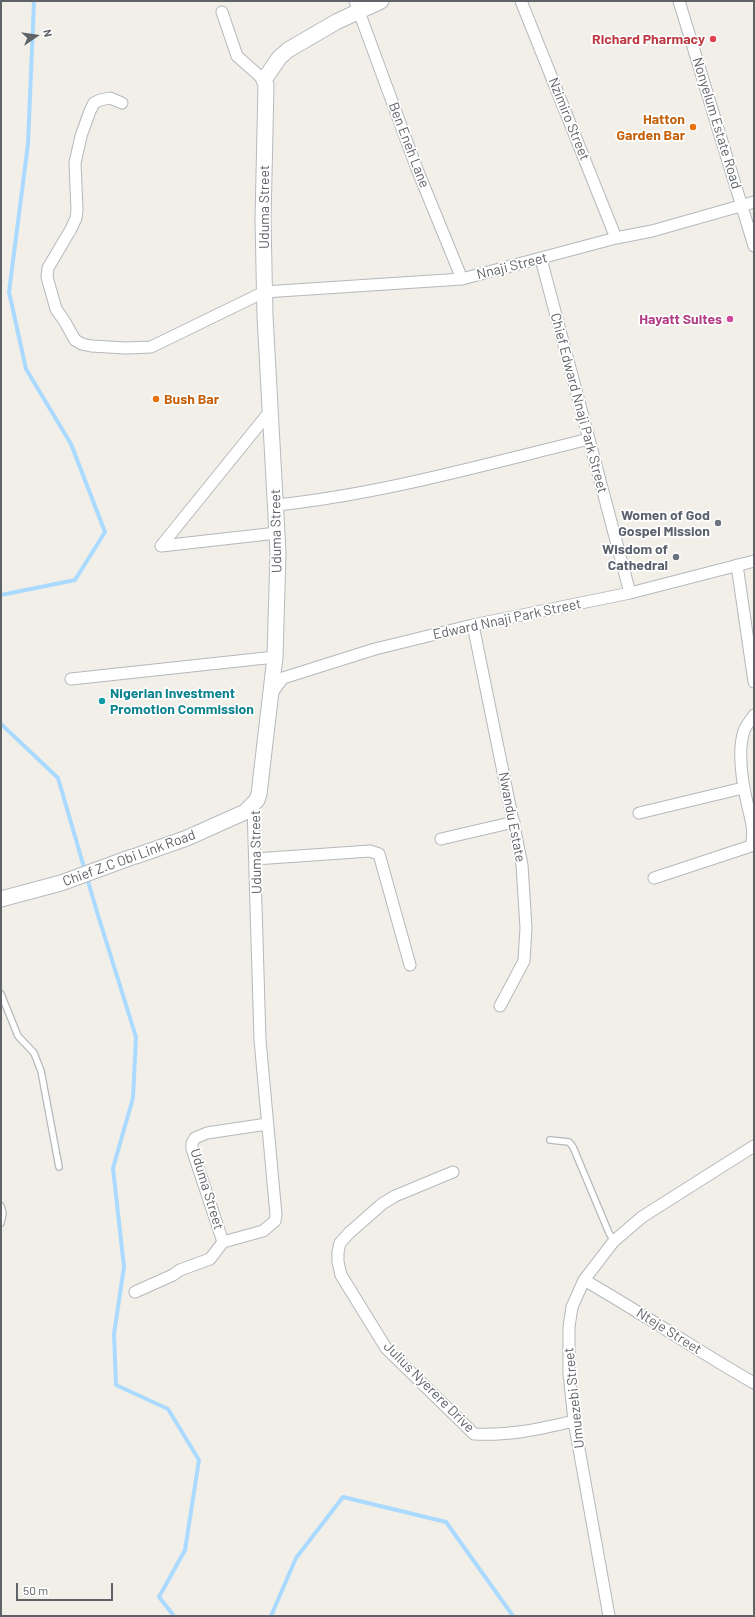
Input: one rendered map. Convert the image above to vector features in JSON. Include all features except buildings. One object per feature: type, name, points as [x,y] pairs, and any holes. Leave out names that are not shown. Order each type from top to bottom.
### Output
[{"type":"street","points":[[222,12],[237,56],[264,80],[279,58],[288,50],[357,6],[381,1]]},
{"type":"street","name":"Nzimiro Street","points":[[522,1],[616,238]]},
{"type":"street","name":"Nonyelum Estate Road","points":[[679,1],[754,246]]},
{"type":"street","name":"Ben Eneh Lane","points":[[357,6],[417,169],[462,279]]},
{"type":"street","name":"Uduma Street","points":[[135,1292],[174,1275],[180,1270],[210,1259],[223,1242],[263,1231],[275,1221],[276,1215],[260,1040],[253,806],[257,800],[260,787],[275,657],[277,533],[264,292],[263,220],[266,84],[264,80]]},
{"type":"street","points":[[122,103],[110,98],[100,100],[94,104],[90,111],[81,136],[75,162],[76,218],[48,268],[46,277],[51,299],[75,340],[82,344],[92,346],[145,348],[162,342],[264,292]]},
{"type":"street","name":"Nnaji Street","points":[[264,292],[462,279],[616,238],[652,231],[754,202]]},
{"type":"street","name":"Chief Edward Nnaji Park Street","points":[[541,259],[630,593]]},
{"type":"street","points":[[271,410],[161,546],[277,533]]},
{"type":"street","points":[[276,505],[336,497],[447,474],[589,439]]},
{"type":"street","name":"Edward Nnaji Park Street","points":[[271,695],[283,678],[375,648],[473,625],[630,593],[754,561]]},
{"type":"street","points":[[737,565],[754,682]]},
{"type":"street","name":"Nwandu Estate","points":[[473,625],[522,865],[526,928],[525,955],[500,1006]]},
{"type":"street","points":[[71,679],[275,657]]},
{"type":"street","points":[[654,878],[752,846],[754,839],[743,788],[742,744],[744,730],[754,715]]},
{"type":"street","points":[[639,813],[743,788]]},
{"type":"street","name":"Chief Z.C Obi Link Road","points":[[1,899],[60,883],[187,838],[245,812],[253,806]]},
{"type":"street","points":[[442,839],[514,822]]},
{"type":"street","points":[[255,859],[370,851],[379,854],[410,964]]},
{"type":"street","name":"Uduma Street","points":[[223,1242],[192,1149],[192,1143],[195,1138],[207,1133],[267,1124]]},
{"type":"street","name":"Umuezebi Street","points":[[609,1616],[574,1421],[569,1373],[569,1327],[572,1307],[584,1280],[614,1241],[642,1217],[754,1146]]},
{"type":"street","name":"Julius Nyerere Drive","points":[[453,1172],[389,1200],[349,1233],[340,1243],[338,1252],[338,1262],[341,1274],[386,1348],[474,1434],[508,1434],[531,1431],[574,1421]]},
{"type":"street","name":"Nteje Street","points":[[584,1280],[754,1383]]},
{"type":"lane","points":[[1,994],[18,1036],[34,1053],[41,1071],[59,1166]]},
{"type":"lane","points":[[550,1140],[569,1142],[573,1147],[609,1233],[614,1241]]},
{"type":"lane","points":[[1,1206],[3,1213],[1,1224]]},
{"type":"waterway","points":[[1,595],[75,580],[105,532],[71,444],[26,369],[9,292],[28,144],[34,1]]},
{"type":"waterway","points":[[1,724],[58,778],[97,912],[136,1037],[133,1098],[113,1168],[124,1267],[114,1334],[116,1385],[168,1409],[199,1460],[185,1550],[159,1597],[174,1616]]},
{"type":"waterway","points":[[271,1616],[296,1558],[343,1497],[446,1522],[513,1616]]},
{"type":"place","name":"Richard Pharmacy","points":[[713,39]]},
{"type":"place","name":"Hatton Garden Bar","points":[[693,127]]},
{"type":"place","name":"Hayatt Suites","points":[[730,319]]},
{"type":"place","name":"Bush Bar","points":[[156,399]]},
{"type":"place","name":"Women of God Gospel Mission","points":[[718,523]]},
{"type":"place","name":"Wisdom of Cathedral","points":[[676,557]]},
{"type":"place","name":"Nigerian Investment Promotion Commission","points":[[102,701]]}]
